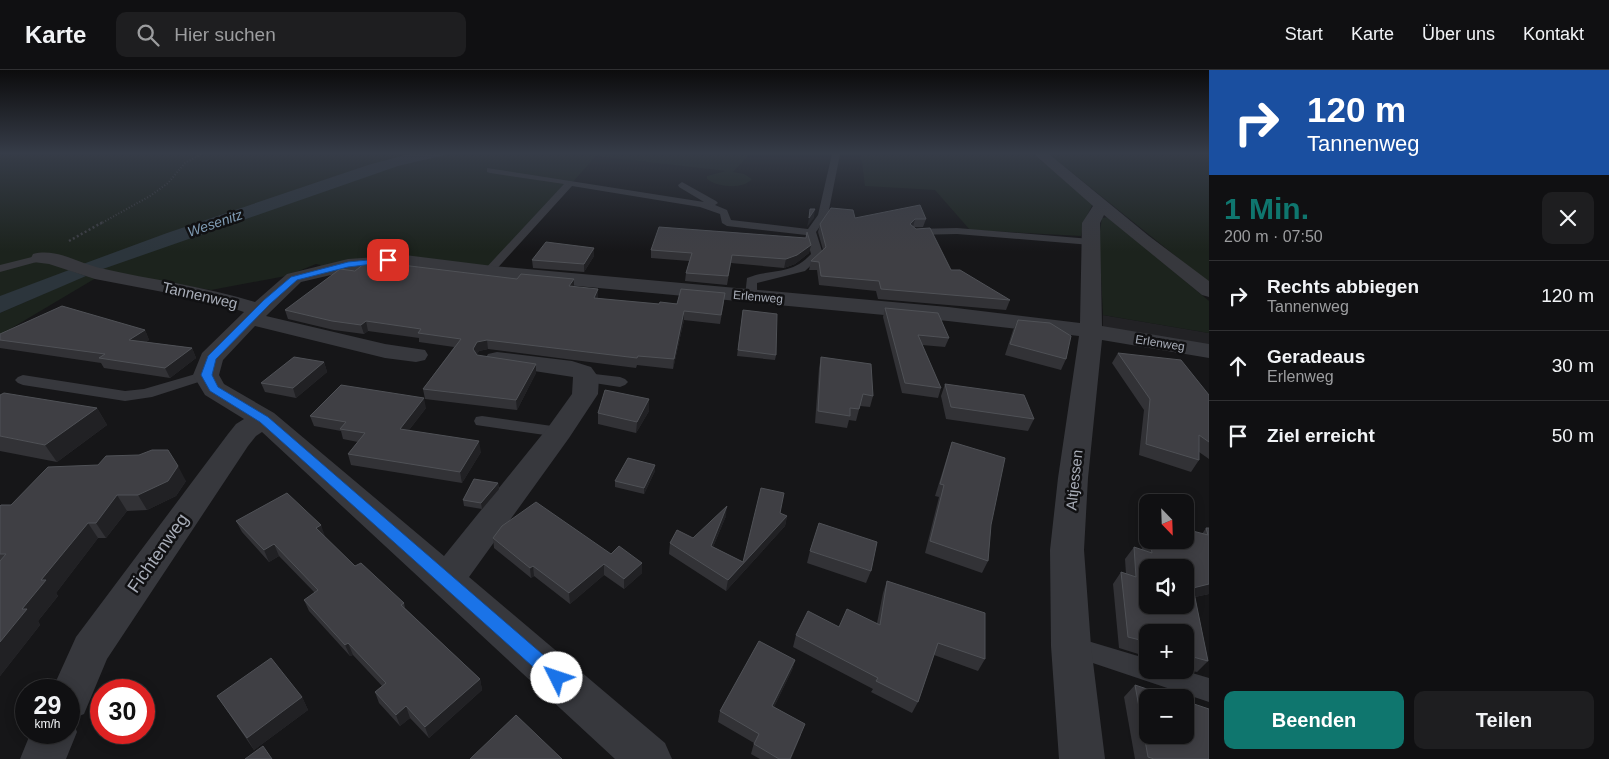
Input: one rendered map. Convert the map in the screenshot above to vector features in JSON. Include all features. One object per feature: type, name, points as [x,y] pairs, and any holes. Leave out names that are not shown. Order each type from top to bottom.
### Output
[{"type":"street","points":[[1080,186],[1209,291]]},
{"type":"street","name":"Altjessen","points":[[1082,759],[1071,646],[1067,550],[1073,478],[1091,331],[1091,223],[1102,204]]},
{"type":"street","name":"Tannenweg","points":[[40,258],[51,258],[95,273],[214,296],[255,301]]},
{"type":"street","name":"Erlenweg","points":[[255,301],[294,278],[348,265],[388,260],[948,314],[1091,331],[1209,351]]},
{"type":"street","name":"Tannenweg","points":[[206,375],[212,358],[255,301]]},
{"type":"street","points":[[255,301],[385,351],[416,355]]},
{"type":"street","points":[[445,579],[459,564],[585,394],[586,378],[582,372],[572,368],[488,358]]},
{"type":"street","points":[[206,375],[214,389],[264,419],[649,759]]},
{"type":"street","name":"Fichtenweg","points":[[78,679],[90,650],[238,440],[246,430],[264,419]]},
{"type":"street","points":[[43,759],[50,744]]},
{"type":"lane","points":[[489,271],[567,186]]},
{"type":"lane","points":[[590,186],[702,204],[724,212]]},
{"type":"lane","points":[[684,186],[717,205],[724,212],[728,223]]},
{"type":"lane","points":[[811,232],[823,215],[829,186]]},
{"type":"lane","points":[[728,223],[811,232]]},
{"type":"lane","points":[[719,232],[728,223]]},
{"type":"lane","points":[[914,232],[957,231],[1092,242]]},
{"type":"lane","points":[[751,296],[751,281],[759,277],[793,273],[810,264],[817,254],[811,232]]},
{"type":"lane","points":[[0,269],[40,258]]},
{"type":"lane","points":[[23,380],[125,396],[146,394],[206,375]]},
{"type":"lane","points":[[586,378],[620,382]]},
{"type":"lane","points":[[482,421],[558,432]]},
{"type":"lane","points":[[1071,646],[1209,690]]},
{"type":"path","points":[[40,258],[150,196],[164,186]]},
{"type":"shaded area","points":[[0,186],[569,186],[493,272],[405,261],[294,278],[321,265],[316,264],[286,276],[211,290],[106,272],[0,335],[0,313],[48,292],[0,311]]},
{"type":"shaded area","points":[[868,186],[1072,186],[1093,203],[1084,222],[1081,236],[970,230],[935,190]]},
{"type":"shaded area","points":[[1089,186],[1209,186],[1209,283]]},
{"type":"shaded area","points":[[1108,217],[1209,301],[1209,333],[1103,315],[1099,237],[1102,218]]},
{"type":"shaded area","points":[[1103,315],[1209,333],[1209,348],[1103,328]]},
{"type":"water","name":"Wesenitz","points":[[305,186],[340,186],[100,270],[83,264],[167,233]]},
{"type":"water","points":[[69,270],[86,276],[0,313],[0,296]]},
{"type":"building","points":[[920,205],[926,219],[915,219],[910,224],[916,229],[930,228],[951,270],[960,270],[1010,300],[881,289],[879,281],[821,276],[819,262],[811,261],[826,247],[820,224],[831,208],[853,210],[855,218]]},
{"type":"building","points":[[810,209],[815,209],[809,218]]},
{"type":"building","points":[[659,227],[806,238],[807,232],[811,245],[797,255],[786,259],[732,255],[728,276],[686,273],[692,253],[651,250]]},
{"type":"building","points":[[546,242],[594,248],[584,264],[532,260]]},
{"type":"building","points":[[377,262],[517,279],[521,274],[574,279],[569,286],[598,289],[594,298],[659,304],[660,302],[677,304],[681,289],[725,293],[721,315],[684,311],[674,359],[638,356],[637,358],[487,340],[477,342],[473,349],[477,355],[536,364],[516,400],[423,389],[461,339],[418,333],[421,329],[366,321],[361,325],[332,321],[285,310],[340,269],[355,271],[365,263]]},
{"type":"building","points":[[62,306],[145,330],[129,340],[192,348],[165,368],[99,358],[105,354],[0,340],[0,334]]},
{"type":"building","points":[[885,308],[938,313],[949,338],[918,335],[941,388],[905,383]]},
{"type":"building","points":[[743,310],[777,314],[776,355],[738,350]]},
{"type":"building","points":[[1018,320],[1050,323],[1071,336],[1066,359],[1010,344]]},
{"type":"building","points":[[1118,353],[1181,360],[1209,395],[1209,442],[1199,435],[1199,460],[1146,444],[1150,399]]},
{"type":"building","points":[[294,357],[324,362],[293,388],[261,383]]},
{"type":"building","points":[[821,357],[871,364],[873,396],[863,394],[859,409],[850,408],[850,416],[818,411]]},
{"type":"building","points":[[945,384],[1024,395],[1034,419],[951,407]]},
{"type":"building","points":[[341,385],[424,398],[400,429],[479,441],[460,472],[348,454],[365,433],[340,429],[346,422],[310,416]]},
{"type":"building","points":[[605,390],[649,399],[637,422],[598,413]]},
{"type":"building","points":[[4,393],[97,408],[45,445],[0,436],[0,395]]},
{"type":"building","points":[[952,442],[1005,458],[991,525],[988,561],[930,541],[944,485],[940,484]]},
{"type":"building","points":[[152,450],[168,450],[178,466],[168,481],[138,495],[117,495],[96,523],[88,523],[41,580],[46,580],[22,609],[27,609],[0,642],[0,561],[6,554],[0,554],[0,506],[11,505],[48,467],[98,465],[106,456],[139,455]]},
{"type":"building","points":[[628,458],[655,465],[644,488],[615,481]]},
{"type":"building","points":[[474,479],[498,483],[481,503],[463,500]]},
{"type":"building","points":[[761,488],[784,493],[780,513],[787,516],[728,580],[670,543],[677,530],[693,538],[727,506],[711,546],[743,562]]},
{"type":"building","points":[[287,493],[321,525],[316,528],[355,566],[361,563],[404,603],[401,605],[480,679],[425,727],[406,706],[396,715],[375,692],[386,683],[348,643],[345,645],[304,600],[318,590],[274,544],[264,550],[236,521]]},
{"type":"building","points":[[536,502],[611,554],[619,546],[642,563],[624,579],[604,564],[569,593],[533,566],[530,568],[493,538],[502,526]]},
{"type":"building","points":[[819,523],[877,542],[871,571],[810,551]]},
{"type":"building","points":[[1206,528],[1209,528],[1209,584],[1194,588],[1194,559],[1139,559],[1139,614],[1194,614],[1194,593],[1208,661],[1194,657],[1194,624],[1139,624],[1139,640],[1128,637],[1121,572],[1136,577],[1134,547],[1152,553],[1151,549],[1194,549],[1194,531],[1208,535]]},
{"type":"building","points":[[887,581],[985,613],[985,659],[938,643],[918,702],[876,681],[878,678],[796,635],[808,611],[839,627],[847,609],[880,625]]},
{"type":"building","points":[[759,641],[795,660],[772,706],[805,724],[790,759],[779,759],[754,744],[759,734],[720,711]]},
{"type":"building","points":[[271,658],[302,697],[247,738],[217,696]]},
{"type":"building","points":[[1135,685],[1147,689],[1139,689],[1139,707]]},
{"type":"building","points":[[1194,704],[1209,709],[1209,759],[1154,759],[1148,757],[1146,744],[1194,744]]},
{"type":"building","points":[[516,715],[562,759],[470,759]]},
{"type":"building","points":[[263,746],[272,759],[245,759]]},
{"type":"route","points":[[388,260],[348,265],[294,278],[275,294],[212,358],[206,375],[214,389],[264,419],[557,678]]}]
